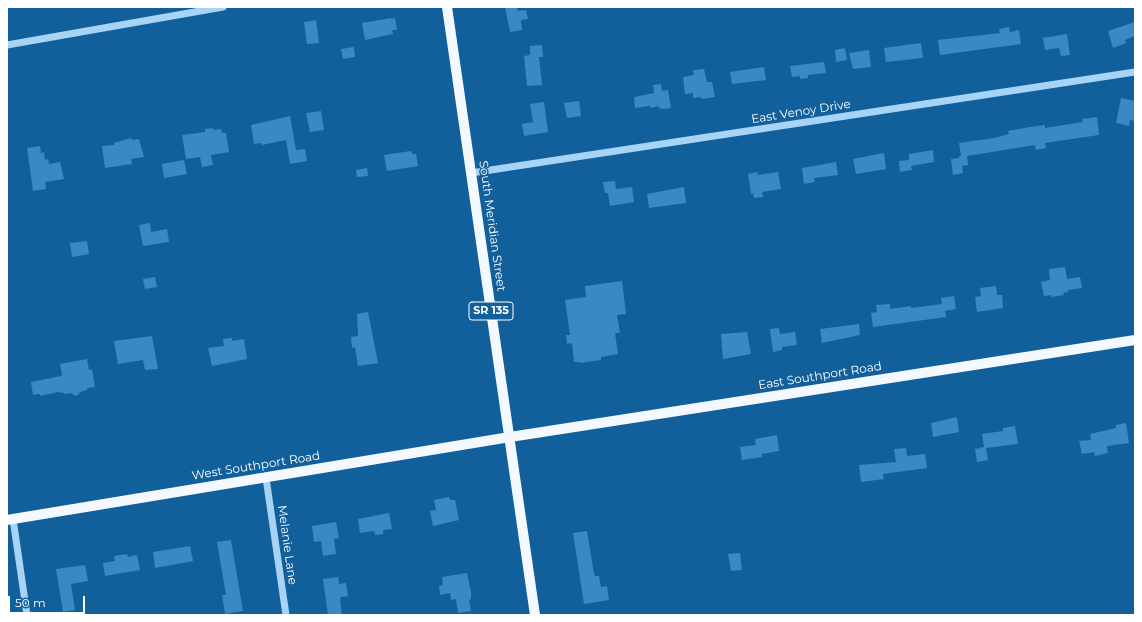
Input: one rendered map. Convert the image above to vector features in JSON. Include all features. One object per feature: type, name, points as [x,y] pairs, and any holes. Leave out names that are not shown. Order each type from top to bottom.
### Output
[{"type":"main road","name":"South Meridian Street","points":[[447,7],[535,615]]},
{"type":"main road","name":"East Southport Road","points":[[510,437],[1135,340]]},
{"type":"main road","name":"West Southport Road","points":[[10,520],[510,437]]},
{"type":"street","points":[[7,45],[223,7]]},
{"type":"street","name":"East Venoy Drive","points":[[471,173],[1135,72]]},
{"type":"street","name":"Melanie Lane","points":[[266,478],[286,615]]},
{"type":"street","points":[[10,520],[27,615]]},
{"type":"building","points":[[505,7],[517,7],[518,11],[526,10],[528,19],[521,20],[522,30],[510,32]]},
{"type":"building","points":[[395,18],[397,30],[392,30],[393,34],[365,40],[362,23]]},
{"type":"building","points":[[316,20],[319,43],[307,44],[304,22]]},
{"type":"building","points":[[1135,22],[1135,36],[1125,40],[1126,43],[1113,48],[1108,31]]},
{"type":"building","points":[[1009,27],[1010,32],[1019,30],[1021,44],[940,55],[938,40],[1000,33],[999,29]]},
{"type":"building","points":[[1067,34],[1070,55],[1061,56],[1059,48],[1045,50],[1043,38]]},
{"type":"building","points":[[921,43],[923,58],[886,62],[884,48]]},
{"type":"building","points":[[542,45],[543,57],[539,57],[542,85],[527,86],[524,56],[530,55],[530,46]]},
{"type":"building","points":[[354,47],[355,57],[343,59],[341,49]]},
{"type":"building","points":[[845,48],[847,60],[836,62],[835,50]]},
{"type":"building","points":[[869,50],[871,67],[853,69],[849,53]]},
{"type":"building","points":[[824,62],[826,73],[808,75],[808,78],[800,79],[800,76],[792,77],[790,66]]},
{"type":"building","points":[[764,67],[766,80],[732,84],[730,72]]},
{"type":"building","points":[[704,69],[707,82],[712,82],[715,97],[701,99],[701,97],[693,98],[693,93],[685,94],[683,77],[694,75],[693,70]]},
{"type":"building","points":[[661,84],[662,91],[668,90],[671,108],[663,109],[659,108],[659,106],[650,108],[650,106],[635,108],[634,97],[654,93],[653,85]]},
{"type":"building","points":[[1121,98],[1135,101],[1135,121],[1130,120],[1129,126],[1116,123]]},
{"type":"building","points":[[579,101],[581,116],[567,118],[564,103]]},
{"type":"building","points":[[544,102],[548,132],[524,136],[522,124],[533,122],[530,104]]},
{"type":"building","points":[[321,111],[324,130],[310,132],[306,113]]},
{"type":"building","points":[[290,116],[296,150],[305,149],[307,161],[290,164],[286,140],[262,145],[261,143],[254,144],[251,125]]},
{"type":"building","points":[[1097,117],[1099,135],[1045,143],[1046,148],[1036,150],[1035,145],[967,156],[968,165],[962,166],[963,173],[953,175],[951,159],[959,158],[959,156],[961,156],[959,143],[994,138],[1009,134],[1008,131],[1045,125],[1045,128],[1083,122],[1082,119]]},
{"type":"building","points":[[213,128],[213,130],[221,129],[222,133],[226,133],[229,152],[211,155],[213,165],[202,167],[200,157],[186,159],[182,135],[205,132],[205,129]]},
{"type":"building","points":[[131,138],[132,140],[139,139],[144,157],[131,159],[132,164],[105,168],[102,146],[114,145],[114,143]]},
{"type":"building","points":[[40,146],[41,153],[44,152],[45,160],[48,159],[49,164],[60,162],[64,179],[45,182],[46,189],[33,191],[27,148]]},
{"type":"building","points":[[933,150],[934,162],[911,166],[912,170],[900,172],[899,161],[909,160],[909,154]]},
{"type":"building","points":[[411,151],[412,154],[416,154],[418,166],[387,171],[384,155]]},
{"type":"building","points":[[884,153],[886,169],[856,174],[853,159]]},
{"type":"building","points":[[184,160],[187,174],[164,178],[162,164]]},
{"type":"building","points":[[836,162],[838,175],[814,178],[815,182],[804,184],[802,168]]},
{"type":"building","points":[[367,168],[368,176],[357,177],[356,170]]},
{"type":"building","points":[[757,172],[758,175],[778,172],[781,189],[762,192],[763,197],[754,198],[753,193],[751,194],[748,174]]},
{"type":"building","points":[[615,181],[616,189],[632,187],[634,202],[610,206],[608,193],[605,193],[603,182]]},
{"type":"building","points":[[684,187],[686,203],[649,208],[647,194]]},
{"type":"building","points":[[150,223],[151,232],[167,229],[169,242],[143,246],[139,225]]},
{"type":"building","points":[[87,241],[89,254],[72,257],[70,243]]},
{"type":"building","points":[[1065,267],[1067,279],[1080,277],[1082,288],[1068,290],[1068,292],[1063,293],[1064,295],[1051,297],[1051,295],[1044,296],[1041,282],[1050,280],[1049,269]]},
{"type":"building","points":[[155,277],[157,287],[145,289],[143,279]]},
{"type":"building","points":[[622,281],[626,314],[617,315],[620,333],[615,333],[618,354],[601,357],[601,360],[580,363],[574,362],[572,343],[567,344],[566,335],[570,335],[565,300],[586,297],[585,286]]},
{"type":"building","points":[[996,286],[997,295],[1002,295],[1003,308],[977,312],[975,297],[981,296],[980,288]]},
{"type":"building","points":[[954,296],[956,309],[945,311],[946,317],[873,327],[871,313],[877,312],[876,305],[890,304],[890,309],[911,306],[911,308],[942,304],[941,298]]},
{"type":"building","points":[[368,312],[378,363],[358,366],[355,347],[352,348],[351,337],[358,336],[357,314]]},
{"type":"building","points":[[859,324],[860,335],[822,343],[820,329]]},
{"type":"building","points":[[779,328],[780,334],[795,332],[797,345],[782,347],[782,350],[773,352],[770,329]]},
{"type":"building","points":[[747,332],[751,354],[723,359],[721,334]]},
{"type":"building","points":[[152,336],[158,369],[145,370],[143,360],[118,364],[114,341]]},
{"type":"building","points":[[232,338],[232,341],[244,339],[247,359],[212,366],[208,348],[224,346],[223,339]]},
{"type":"building","points":[[87,359],[89,370],[92,369],[95,387],[87,388],[87,390],[80,392],[75,396],[71,393],[64,394],[58,392],[40,396],[40,394],[33,395],[31,382],[61,376],[60,364]]},
{"type":"building","points":[[957,417],[959,432],[933,437],[931,423]]},
{"type":"building","points":[[1126,423],[1129,443],[1107,446],[1108,453],[1095,456],[1094,452],[1082,454],[1079,441],[1091,440],[1090,434],[1116,428],[1116,425]]},
{"type":"building","points":[[1015,426],[1018,444],[986,448],[988,460],[977,462],[975,449],[984,447],[982,434],[1003,431],[1003,428]]},
{"type":"building","points":[[777,435],[779,451],[762,454],[762,457],[742,460],[740,447],[756,445],[755,439]]},
{"type":"building","points":[[906,448],[907,456],[925,454],[927,468],[883,474],[884,479],[861,482],[859,465],[896,462],[894,449]]},
{"type":"building","points":[[449,497],[450,500],[455,500],[459,520],[433,526],[430,511],[436,510],[434,500]]},
{"type":"building","points":[[389,513],[392,529],[383,530],[383,534],[375,535],[374,531],[360,533],[358,519]]},
{"type":"building","points":[[336,522],[339,538],[334,539],[336,554],[323,556],[321,541],[314,542],[312,526]]},
{"type":"building","points":[[587,531],[594,574],[595,576],[599,576],[601,587],[607,586],[609,600],[584,604],[573,533]]},
{"type":"building","points":[[231,540],[243,611],[225,614],[222,595],[226,595],[217,542]]},
{"type":"building","points":[[190,546],[193,561],[155,568],[153,552]]},
{"type":"building","points":[[740,553],[742,570],[731,571],[728,554]]},
{"type":"building","points":[[127,554],[128,557],[137,555],[140,570],[105,576],[103,563],[115,561],[114,556]]},
{"type":"building","points":[[85,565],[88,581],[71,584],[75,610],[63,612],[56,569]]},
{"type":"building","points":[[467,573],[471,592],[471,599],[469,600],[471,611],[458,613],[456,599],[451,600],[450,593],[440,595],[439,586],[443,585],[442,577]]},
{"type":"building","points":[[338,577],[339,584],[346,583],[348,596],[341,597],[340,600],[342,615],[328,615],[323,579]]}]
